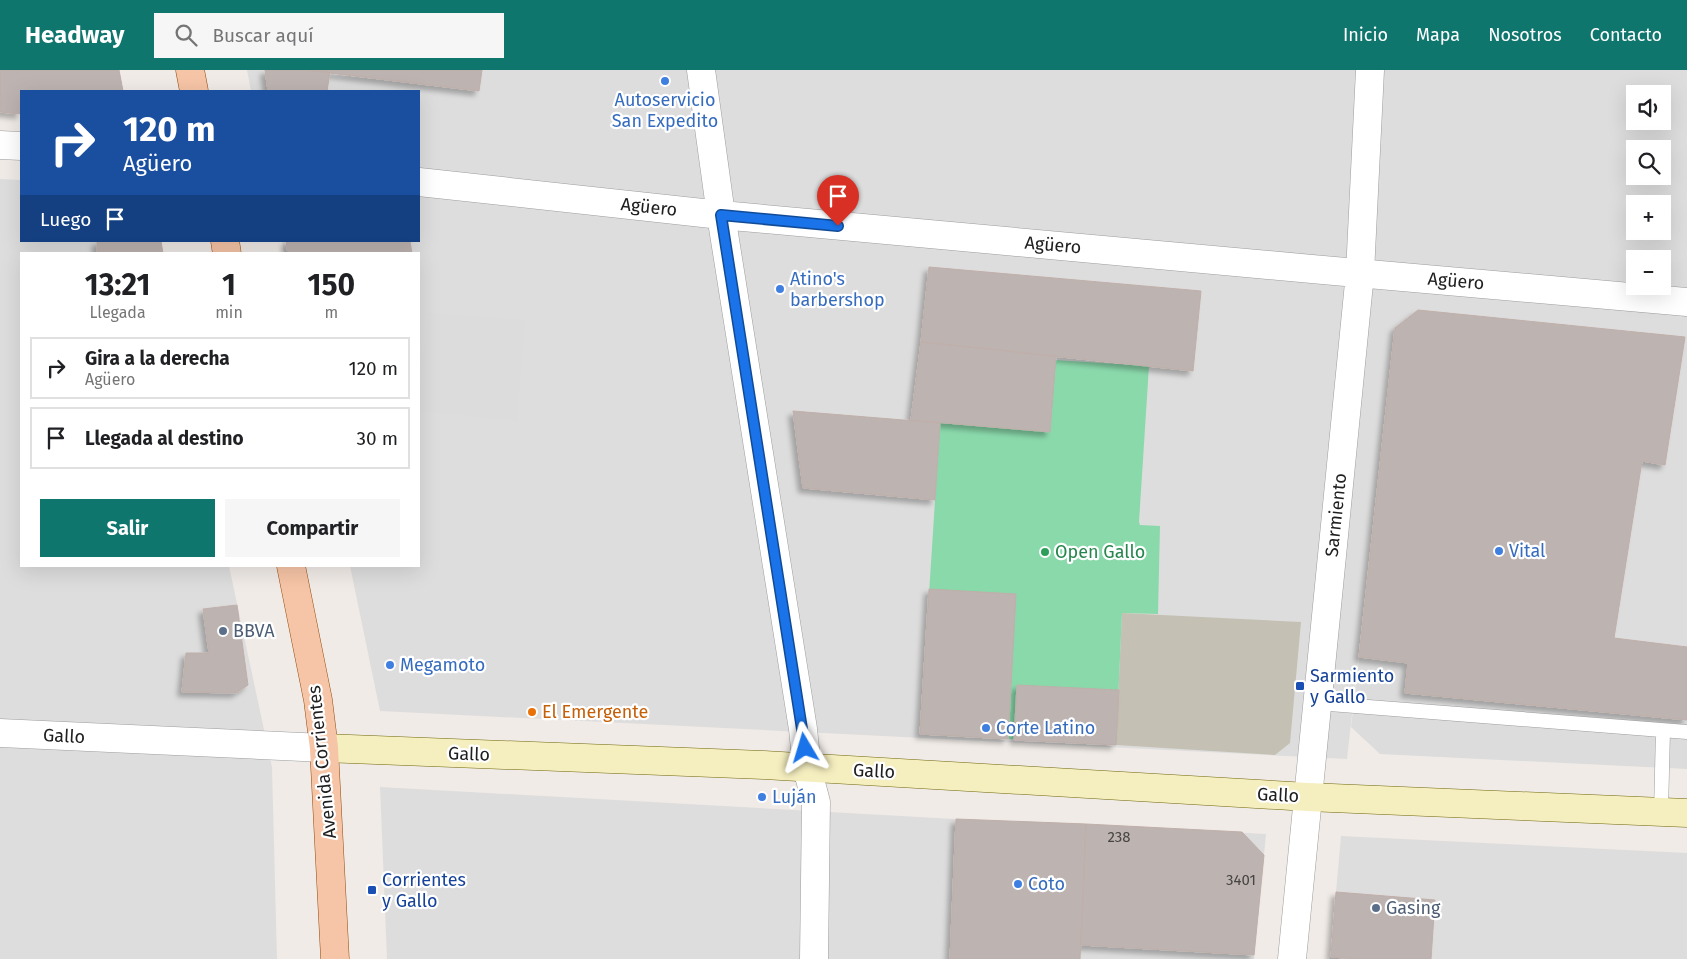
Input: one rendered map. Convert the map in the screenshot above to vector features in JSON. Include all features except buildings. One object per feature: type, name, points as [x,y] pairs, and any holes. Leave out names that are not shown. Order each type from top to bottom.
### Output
[{"type":"main road","points":[[190,70],[194,90]]},
{"type":"main road","name":"Avenida Corrientes","points":[[291,567],[318,700],[324,748],[335,959]]},
{"type":"main road","name":"Gallo","points":[[324,748],[807,768],[1308,797],[1674,813]]},
{"type":"street","points":[[701,70],[721,215],[802,720],[807,768],[816,802],[814,959]]},
{"type":"street","name":"Sarmiento","points":[[1292,959],[1360,273],[1370,70]]},
{"type":"street","points":[[0,145],[20,146]]},
{"type":"street","name":"Agüero","points":[[420,182],[721,215],[1687,302]]},
{"type":"street","name":"Gallo","points":[[0,733],[324,748]]},
{"type":"lane","points":[[1317,703],[1687,732]]},
{"type":"lane","points":[[1663,730],[1674,813]]},
{"type":"shaded area","points":[[247,70],[1687,70],[1687,647],[1614,638],[1642,461],[1665,464],[1684,337],[1418,310],[1395,329],[1347,759],[380,711],[350,567],[420,567],[420,252],[284,252],[282,242],[420,242],[420,90],[251,90]]},
{"type":"shaded area","points":[[0,179],[20,180],[20,242],[161,242],[163,252],[20,252],[20,567],[229,567],[272,767],[277,959],[0,959]]},
{"type":"shaded area","points":[[428,313],[525,320],[517,421],[420,411],[420,386]]},
{"type":"shaded area","points":[[1122,613],[1301,622],[1290,743],[1275,755],[1116,745]]},
{"type":"shaded area","points":[[1359,657],[1408,663],[1405,693],[1687,720],[1687,769],[1380,754],[1351,727]]},
{"type":"shaded area","points":[[380,787],[1266,834],[1254,959],[387,959]]},
{"type":"shaded area","points":[[1341,836],[1687,853],[1687,959],[1330,959]]},
{"type":"green space","name":"Open Gallo","points":[[1055,360],[1149,366],[1139,522],[1140,525],[1160,526],[1158,614],[1122,613],[1116,745],[920,734],[940,423],[1050,432]]},
{"type":"place","name":"Autoservicio San Expedito","points":[[665,81]]},
{"type":"place","name":"Atino's barbershop","points":[[780,289]]},
{"type":"place","name":"Vital","points":[[1499,551]]},
{"type":"place","name":"Open Gallo","points":[[1045,552]]},
{"type":"place","name":"BBVA","points":[[223,631]]},
{"type":"place","name":"Megamoto","points":[[390,665]]},
{"type":"place","name":"Sarmiento y Gallo","points":[[1300,686]]},
{"type":"place","name":"El Emergente","points":[[532,712]]},
{"type":"place","name":"Corte Latino","points":[[986,728]]},
{"type":"place","name":"Luján","points":[[762,797]]},
{"type":"place","name":"Coto","points":[[1018,884]]},
{"type":"place","name":"Corrientes y Gallo","points":[[372,890]]},
{"type":"place","name":"Gasing","points":[[1376,908]]},
{"type":"route","points":[[805,748],[721,215],[838,226]]}]
